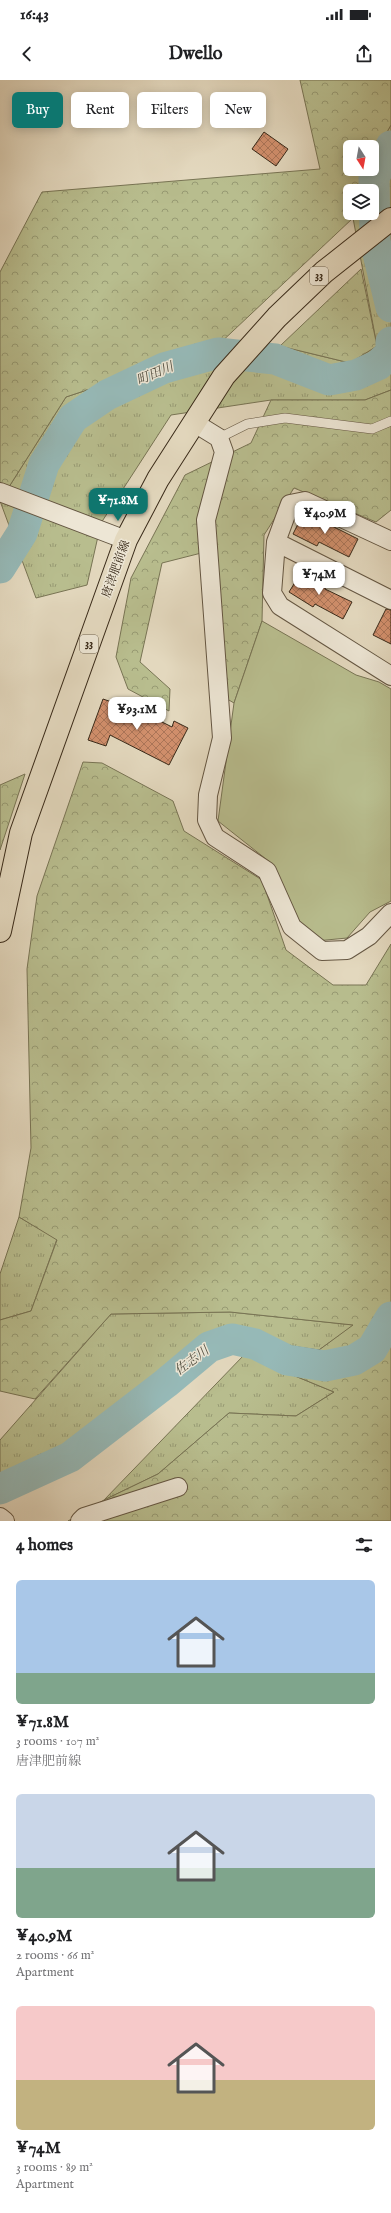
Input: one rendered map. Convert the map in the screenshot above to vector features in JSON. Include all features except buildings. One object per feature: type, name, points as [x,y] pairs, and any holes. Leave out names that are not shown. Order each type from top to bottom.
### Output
[{"type":"main road","name":"唐津肥前線","points":[[0,931],[21,833],[126,540],[158,479],[193,422],[224,376],[276,318],[324,272],[364,238],[391,218]]},
{"type":"street","points":[[193,422],[219,438],[224,452],[206,520],[222,738],[208,795],[207,820],[215,837],[267,871],[292,927],[322,951],[347,950],[369,936],[391,913]]},
{"type":"street","points":[[0,492],[101,532],[126,540]]},
{"type":"street","points":[[391,540],[305,501],[290,504],[276,542],[272,593],[280,606],[391,676]]},
{"type":"street","points":[[276,542],[391,600]]},
{"type":"street","points":[[80,1521],[84,1517],[178,1487]]},
{"type":"street","points":[[0,1517],[5,1521]]},
{"type":"lane","points":[[219,438],[247,424],[285,418],[372,429],[391,421]]},
{"type":"green space","points":[[300,80],[391,80],[391,125],[379,146],[379,140],[343,140],[343,176],[362,176],[359,184],[343,184],[343,220],[351,220],[216,347],[66,397],[0,501],[0,272],[42,192],[320,169]]},
{"type":"green space","points":[[391,125],[391,390],[365,400],[271,400],[171,415],[101,523],[87,585],[36,598],[0,501],[66,397],[216,347],[280,346],[350,363],[377,346],[353,220],[379,220],[379,184],[359,184],[362,176],[379,176],[379,146]]},
{"type":"green space","points":[[361,269],[377,346],[350,363],[280,346]]},
{"type":"green space","points":[[391,390],[391,510],[376,522],[294,488],[264,535],[262,621],[234,703],[222,696],[217,549],[162,563],[140,662],[170,689],[169,711],[128,689],[116,657],[131,578],[185,475],[251,443],[271,400],[365,400]]},
{"type":"green space","points":[[262,621],[356,675],[379,682],[391,689],[391,901],[370,912],[347,938],[316,941],[294,918],[271,863],[218,821],[234,703]]},
{"type":"green space","points":[[83,762],[102,763],[173,801],[184,831],[262,880],[286,950],[333,985],[366,985],[391,944],[391,1521],[68,1521],[104,1500],[158,1474],[229,1413],[296,1416],[334,1392],[244,1355],[250,1340],[319,1350],[353,1325],[230,1312],[111,1314],[35,1399],[0,1391],[0,1320],[31,1311],[57,1240],[19,1217],[31,1148],[27,969],[37,896]]},
{"type":"green space","points":[[25,774],[0,850],[0,785]]},
{"type":"green space","points":[[19,1217],[57,1239],[31,1311],[0,1320],[0,1274]]},
{"type":"green space","points":[[230,1312],[354,1325],[319,1350],[255,1344],[231,1329],[68,1450],[0,1481],[0,1440],[111,1314]]},
{"type":"green space","points":[[244,1355],[334,1392],[296,1416],[229,1413],[158,1474],[104,1500]]},
{"type":"waterway","name":"町田川","points":[[391,146],[374,177],[375,241],[391,307]]},
{"type":"waterway","name":"町田川","points":[[0,568],[22,533],[44,464],[73,418],[107,395],[164,368],[218,353],[275,359],[329,380],[356,375],[378,365],[391,353],[391,342]]},
{"type":"waterway","name":"佐志川","points":[[0,1489],[70,1457],[166,1383],[209,1347],[232,1339],[255,1344],[287,1360],[325,1366],[354,1360],[372,1349],[391,1317]]}]
